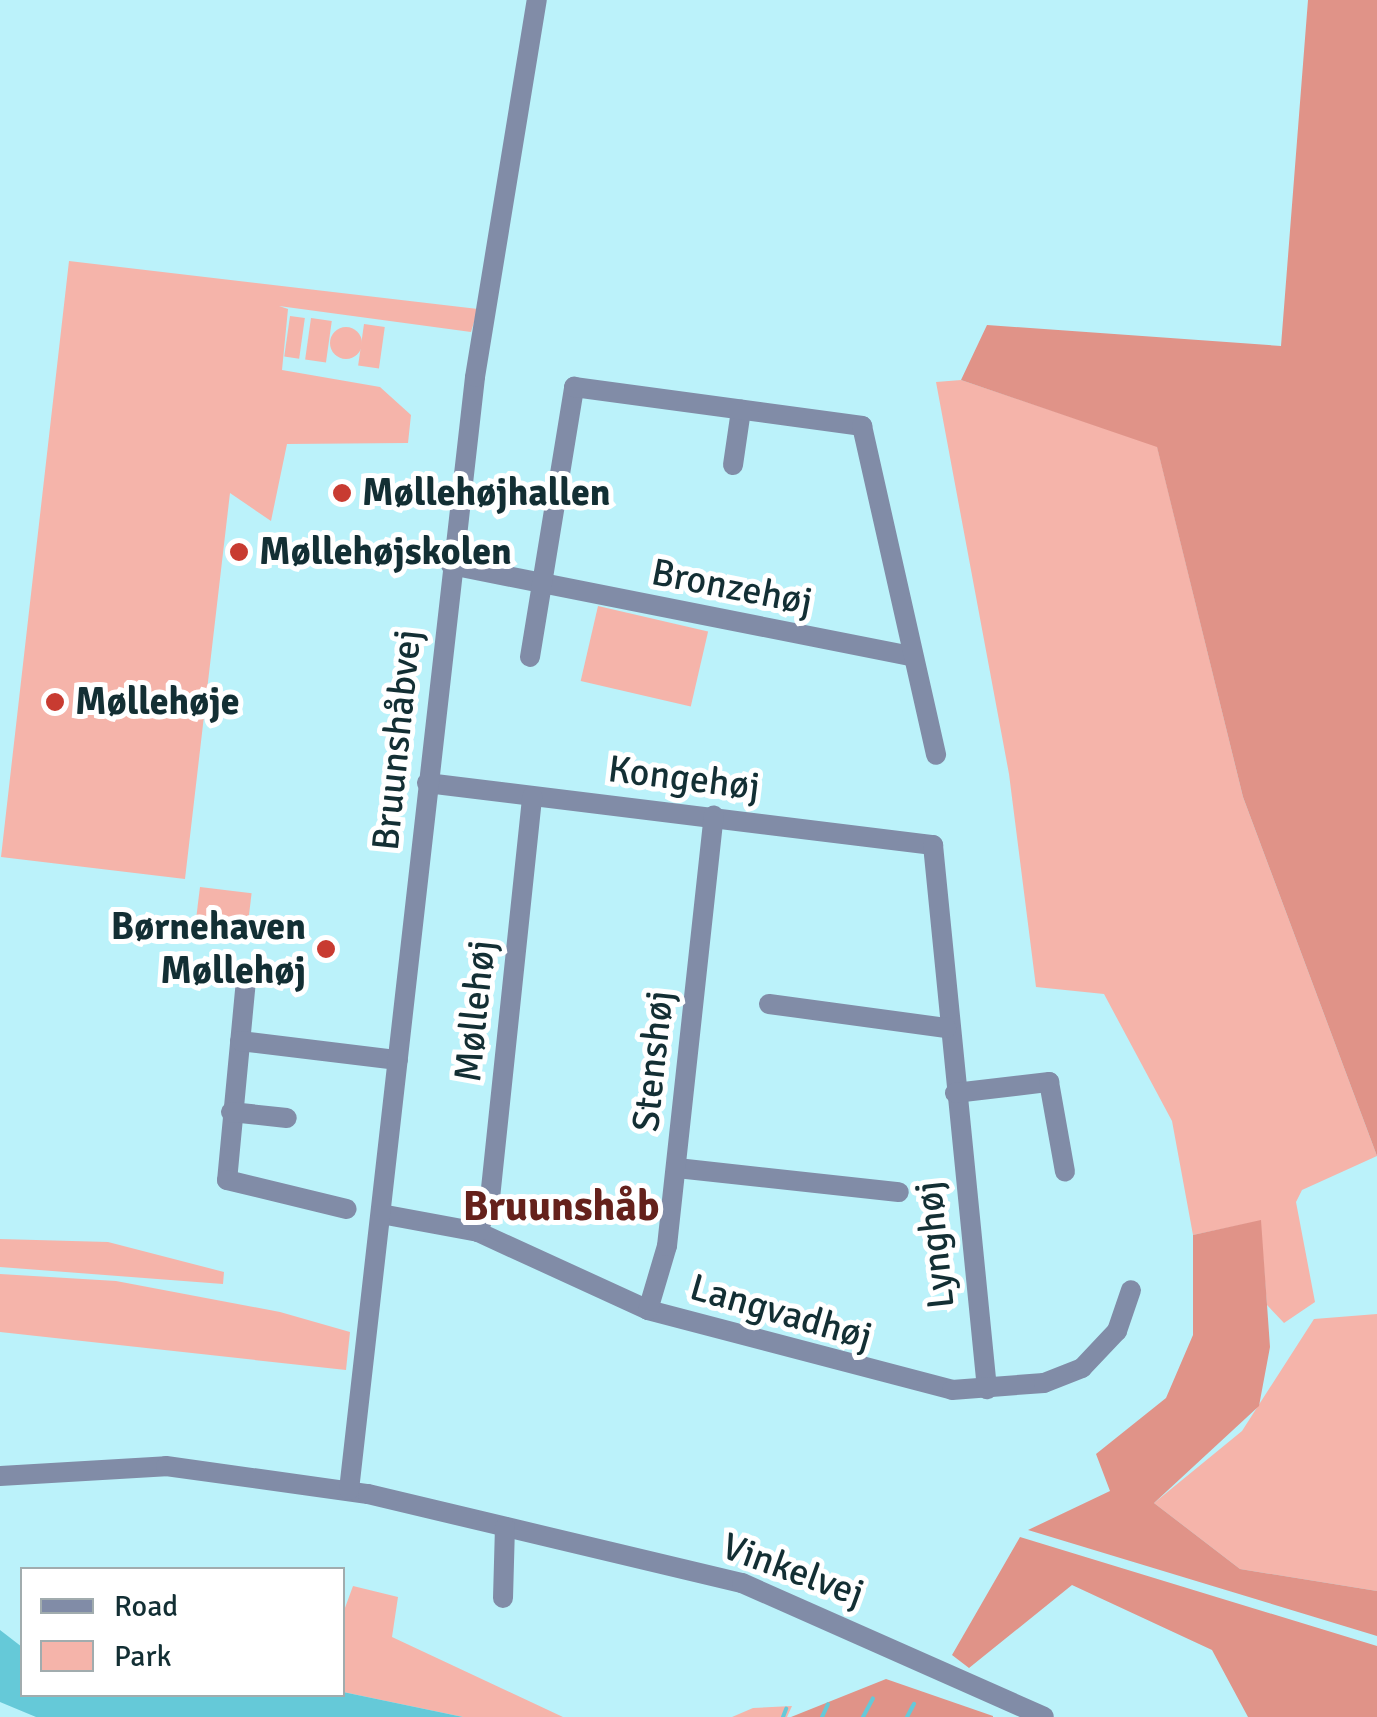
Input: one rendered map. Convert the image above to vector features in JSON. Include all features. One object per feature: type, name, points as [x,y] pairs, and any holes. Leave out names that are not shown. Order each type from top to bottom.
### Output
[{"type":"street","name":"Bruunshåbvej","points":[[349,1490],[451,565],[537,0]]},
{"type":"street","points":[[530,657],[574,387],[862,426],[936,755]]},
{"type":"street","points":[[732,465],[741,410]]},
{"type":"street","name":"Bronzehøj","points":[[451,565],[911,656]]},
{"type":"street","name":"Kongehøj","points":[[426,783],[933,845]]},
{"type":"street","name":"Møllehøj","points":[[478,1232],[490,1198],[532,796]]},
{"type":"street","name":"Stenshøj","points":[[648,1310],[677,1168],[714,816]]},
{"type":"street","name":"Lynghøj","points":[[933,845],[946,1028],[987,1390]]},
{"type":"street","points":[[246,980],[227,1180],[347,1208]]},
{"type":"street","points":[[770,1004],[946,1028]]},
{"type":"street","points":[[240,1040],[398,1060]]},
{"type":"street","points":[[955,1092],[1049,1082],[1066,1172]]},
{"type":"street","points":[[231,1112],[287,1118]]},
{"type":"street","points":[[677,1168],[898,1192]]},
{"type":"street","name":"Langvadhøj","points":[[381,1214],[478,1232],[648,1310],[905,1384],[987,1390],[1082,1368],[1117,1331],[1131,1290]]},
{"type":"street","name":"Vinkelvej","points":[[0,1476],[166,1466],[349,1490],[505,1526],[805,1604],[1044,1717]]},
{"type":"street","points":[[503,1598],[505,1526]]},
{"type":"green space","points":[[69,261],[478,309],[471,332],[279,306],[288,309],[282,370],[380,387],[411,415],[408,443],[287,444],[271,521],[230,493],[185,879],[1,857]]},
{"type":"green space","points":[[290,316],[305,318],[299,359],[284,357]]},
{"type":"green space","points":[[311,318],[332,321],[326,363],[305,360]]},
{"type":"green space","points":[[364,324],[385,327],[379,369],[358,366]]},
{"type":"green space","points":[[346,327],[358,331],[362,343],[358,355],[346,359],[334,355],[330,343],[334,331]]},
{"type":"green space","points":[[961,380],[1157,446],[1243,797],[1377,1156],[1302,1190],[1296,1202],[1315,1302],[1284,1323],[1267,1305],[1260,1221],[1193,1235],[1172,1121],[1104,994],[1036,987],[1009,774],[936,382]]},
{"type":"green space","points":[[598,606],[708,631],[691,706],[581,681]]},
{"type":"green space","points":[[200,887],[252,893],[248,922],[196,916]]},
{"type":"green space","points":[[0,1239],[108,1242],[224,1272],[223,1284],[0,1267]]},
{"type":"green space","points":[[0,1274],[116,1281],[280,1312],[350,1332],[346,1370],[0,1332]]},
{"type":"green space","points":[[1377,1314],[1377,1591],[1240,1569],[1154,1503],[1242,1431],[1314,1319]]},
{"type":"green space","points":[[353,1586],[398,1597],[392,1637],[563,1717],[463,1717],[345,1692],[345,1608]]},
{"type":"green space","points":[[792,1706],[787,1717],[732,1717],[753,1708]]},
{"type":"shaded area","points":[[1308,0],[1377,0],[1377,1156],[1243,797],[1157,447],[961,380],[987,325],[1281,346]]},
{"type":"shaded area","points":[[1261,1220],[1270,1347],[1259,1406],[1154,1503],[1240,1569],[1377,1591],[1377,1636],[1028,1530],[1110,1491],[1096,1454],[1166,1398],[1193,1335],[1193,1235]]},
{"type":"shaded area","points":[[1020,1537],[1377,1646],[1377,1717],[1248,1717],[1212,1650],[1072,1585],[969,1668],[952,1655]]},
{"type":"shaded area","points":[[886,1679],[993,1716],[993,1717],[791,1717]]},
{"type":"water","points":[[0,1630],[20,1645],[20,1697],[345,1697],[345,1692],[463,1717],[36,1717],[0,1702]]},
{"type":"waterway","points":[[863,1717],[873,1698]]},
{"type":"waterway","points":[[822,1717],[828,1704]]},
{"type":"waterway","points":[[907,1717],[914,1704]]},
{"type":"waterway","points":[[783,1717],[786,1709]]},
{"type":"place","name":"Møllehøjhallen","points":[[342,493]]},
{"type":"place","name":"Møllehøjskolen","points":[[239,552]]},
{"type":"place","name":"Møllehøje","points":[[55,702]]},
{"type":"place","name":"Børnehaven Møllehøj","points":[[326,949]]},
{"type":"district","name":"Bruunshåb","points":[[561,1207]]}]
